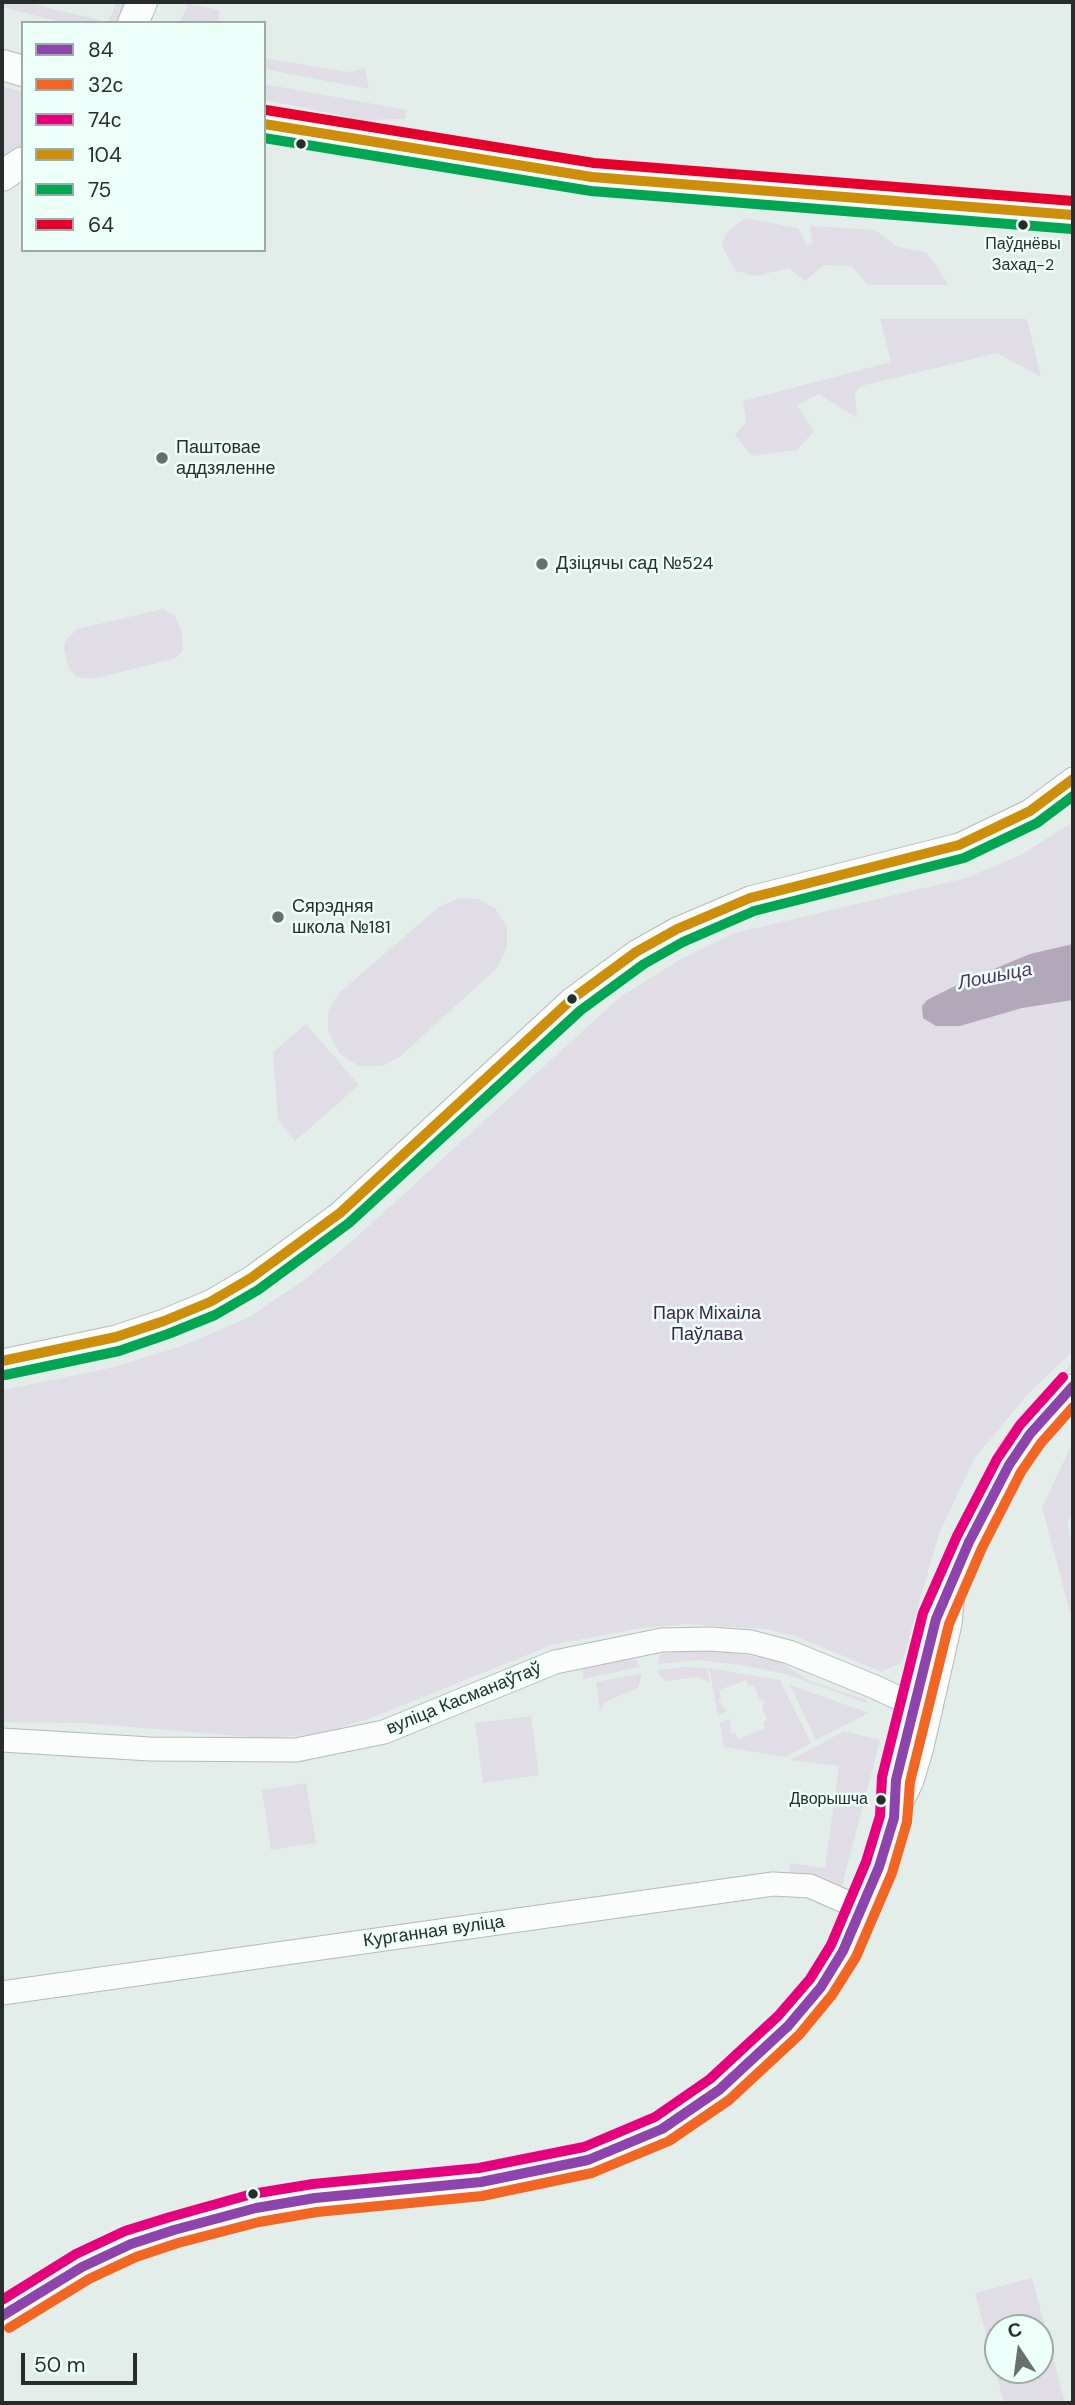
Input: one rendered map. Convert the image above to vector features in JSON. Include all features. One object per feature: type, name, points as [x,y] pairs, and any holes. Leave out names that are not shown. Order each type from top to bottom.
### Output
[{"type":"main road","points":[[134,21],[142,2]]},
{"type":"main road","points":[[2,65],[21,70]]},
{"type":"main road","points":[[266,124],[592,177],[1073,215]]},
{"type":"street","points":[[2,1361],[116,1337],[210,1302],[251,1278],[340,1213],[572,999],[636,952],[677,929],[750,898],[959,845],[990,833],[1030,811],[1073,779]]},
{"type":"street","points":[[2,2316],[82,2267],[131,2244],[174,2230],[256,2208],[315,2198],[481,2182],[588,2160],[663,2129],[719,2090],[789,2026],[821,1987],[862,1909],[879,1867],[894,1818],[896,1780],[921,1709],[936,1619],[969,1542],[1009,1465],[1030,1434],[1073,1386]]},
{"type":"street","name":"вуліца Касманаўтаў","points":[[2,1740],[150,1749],[296,1750],[384,1732],[555,1662],[643,1643],[697,1639],[751,1642],[789,1652],[876,1687],[921,1709]]},
{"type":"street","name":"Курганная вуліца","points":[[2,1993],[773,1884],[810,1886],[862,1909]]},
{"type":"green space","points":[[2,2],[23,2],[104,21],[57,21],[2,7]]},
{"type":"green space","points":[[117,2],[129,2],[121,21],[108,21]]},
{"type":"green space","points":[[188,4],[220,10],[217,21],[181,21]]},
{"type":"green space","points":[[266,58],[347,72],[365,68],[369,89],[266,69]]},
{"type":"green space","points":[[266,84],[407,110],[405,119],[366,120],[266,100]]},
{"type":"green space","points":[[2,86],[21,91],[21,150],[2,159]]},
{"type":"green space","points":[[745,218],[798,228],[806,244],[812,243],[810,226],[875,230],[898,247],[926,252],[949,285],[868,285],[851,266],[824,265],[805,281],[789,268],[756,276],[736,271],[722,246],[726,233]]},
{"type":"green space","points":[[880,319],[1027,319],[1041,377],[997,353],[861,386],[855,393],[857,418],[819,394],[797,405],[814,431],[797,450],[752,456],[735,435],[746,422],[743,401],[891,362]]},
{"type":"green space","points":[[163,609],[175,616],[182,632],[183,651],[174,659],[92,679],[77,677],[69,669],[64,648],[66,640],[77,629]]},
{"type":"green space","name":"Парк Міхаіла Паўлава","points":[[1073,822],[1073,1351],[1028,1394],[974,1459],[939,1534],[902,1662],[882,1672],[795,1636],[764,1629],[688,1624],[641,1628],[552,1645],[368,1719],[318,1734],[263,1738],[83,1723],[2,1722],[2,1390],[110,1368],[182,1346],[249,1317],[307,1278],[351,1242],[620,997],[681,959],[735,933],[966,878],[1021,855]]},
{"type":"green space","points":[[460,898],[478,899],[495,908],[507,927],[507,948],[497,968],[401,1056],[382,1066],[359,1066],[339,1053],[328,1031],[328,1011],[339,993],[440,906]]},
{"type":"green space","points":[[306,1024],[359,1085],[295,1141],[278,1120],[273,1052]]},
{"type":"green space","points":[[1073,1362],[1073,1368],[1025,1417],[1000,1450],[996,1447],[1021,1414]]},
{"type":"green space","points":[[1073,1442],[1073,1512],[1067,1524],[1073,1547],[1072,1620],[1042,1507]]},
{"type":"green space","points":[[683,1651],[731,1653],[775,1659],[812,1682],[867,1700],[867,1703],[785,1674],[740,1665],[698,1660],[657,1664],[660,1654]]},
{"type":"green space","points":[[627,1658],[636,1660],[640,1667],[583,1679],[583,1667]]},
{"type":"green space","points":[[707,1668],[710,1683],[698,1677],[666,1681],[659,1675],[658,1670]]},
{"type":"green space","points":[[709,1668],[780,1680],[811,1743],[785,1757],[724,1747],[720,1723],[730,1719],[731,1734],[735,1732],[738,1739],[765,1728],[763,1722],[767,1720],[762,1707],[765,1701],[759,1698],[754,1685],[749,1687],[746,1680],[719,1690],[721,1698],[718,1700],[727,1711],[718,1715]]},
{"type":"green space","points":[[642,1673],[638,1688],[605,1702],[600,1710],[596,1682]]},
{"type":"green space","points":[[790,1685],[869,1713],[816,1740]]},
{"type":"green space","points":[[531,1716],[539,1775],[483,1783],[475,1723]]},
{"type":"green space","points":[[844,1731],[880,1740],[842,1886],[789,1874],[790,1863],[825,1868],[839,1766],[791,1760]]},
{"type":"green space","points":[[306,1783],[316,1843],[271,1850],[262,1790]]},
{"type":"green space","points":[[1032,2278],[1042,2314],[984,2314],[984,2327],[975,2293]]},
{"type":"green space","points":[[1054,2361],[1065,2403],[1004,2403],[999,2384],[1054,2384]]},
{"type":"water","name":"Лошыца","points":[[1073,944],[1073,1000],[1022,1008],[960,1026],[936,1026],[923,1018],[922,1006],[927,1000],[965,981],[1030,954]]},
{"type":"transit line","name":"64","points":[[266,110],[594,163],[1073,201]]},
{"type":"transit line","name":"104","points":[[266,124],[592,177],[1073,215]]},
{"type":"transit line","name":"75","points":[[266,138],[591,191],[1072,229]]},
{"type":"transit line","name":"104","points":[[2,1361],[116,1337],[210,1302],[251,1278],[340,1213],[572,999],[636,952],[677,929],[750,898],[959,845],[1030,811],[1073,779]]},
{"type":"transit line","name":"75","points":[[5,1375],[119,1351],[215,1315],[258,1290],[349,1223],[581,1010],[644,964],[683,942],[754,911],[964,858],[1037,823],[1073,796]]},
{"type":"transit line","name":"74с","points":[[2,2300],[76,2254],[125,2231],[252,2194],[313,2184],[479,2168],[584,2147],[655,2117],[710,2079],[778,2016],[810,1979],[831,1945],[866,1862],[880,1816],[882,1777],[923,1613],[957,1536],[997,1459],[1020,1425],[1063,1377]]},
{"type":"transit line","name":"84","points":[[2,2316],[82,2267],[131,2244],[174,2230],[256,2208],[315,2198],[481,2182],[588,2160],[662,2129],[719,2090],[788,2026],[821,1987],[843,1951],[879,1867],[894,1818],[896,1780],[936,1619],[969,1542],[1009,1465],[1030,1434],[1073,1386]]},
{"type":"transit line","name":"32с","points":[[9,2328],[89,2279],[136,2257],[178,2243],[259,2222],[317,2212],[482,2196],[592,2173],[669,2141],[729,2100],[799,2035],[832,1995],[856,1957],[892,1873],[907,1822],[910,1782],[949,1624],[982,1548],[1021,1472],[1041,1443],[1073,1407]]},
{"type":"place","name":"Паўднёвы Захад-2","points":[[1023,225]]},
{"type":"place","name":"Паштовае аддзяленне","points":[[162,458]]},
{"type":"place","name":"Дзіцячы сад №524","points":[[542,564]]},
{"type":"place","name":"Сярэдняя школа №181","points":[[278,917]]},
{"type":"place","name":"Дворышча","points":[[881,1800]]}]
